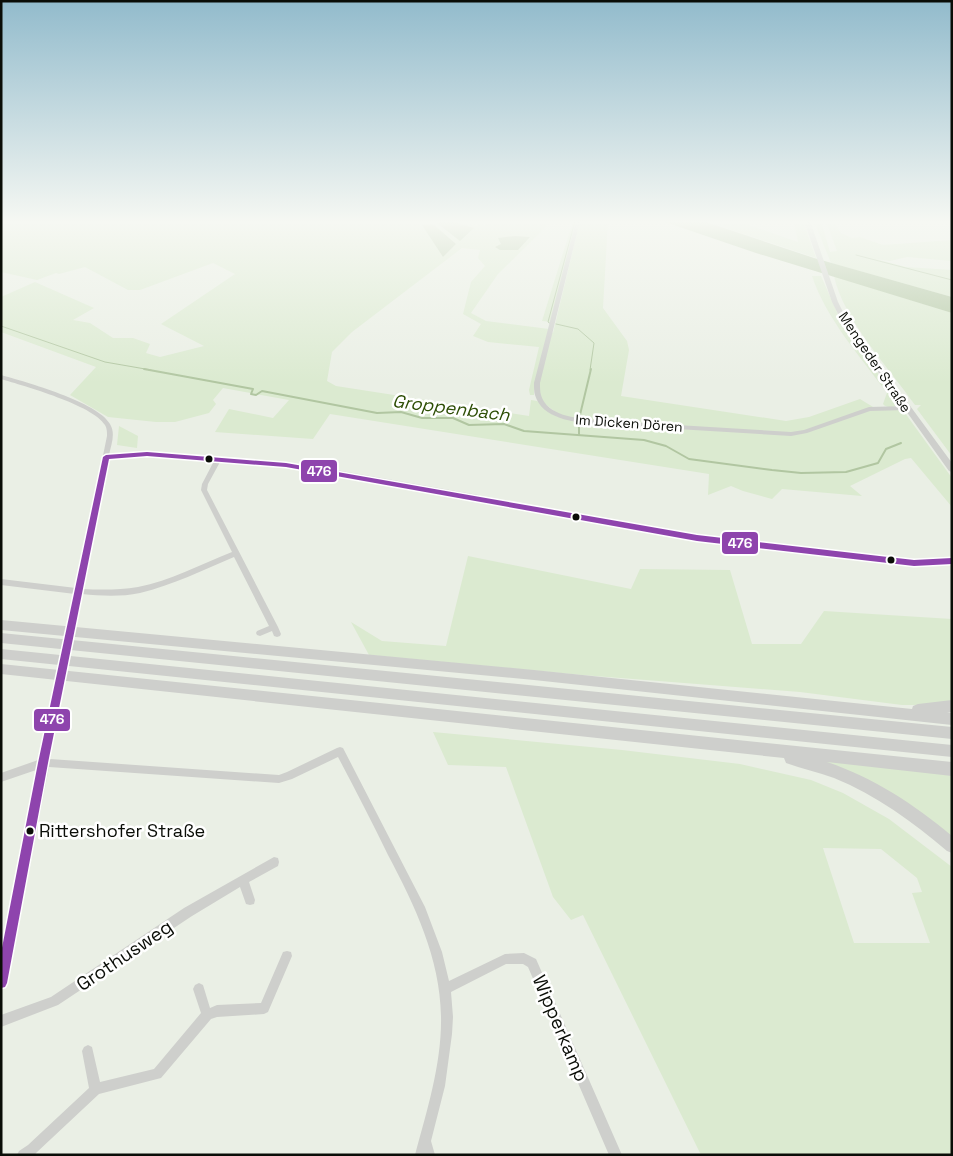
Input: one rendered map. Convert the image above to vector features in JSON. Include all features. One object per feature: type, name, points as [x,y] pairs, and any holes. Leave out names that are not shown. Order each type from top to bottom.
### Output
[{"type":"highway","points":[[1,625],[60,637],[952,733]]},
{"type":"highway","points":[[1,638],[60,637]]},
{"type":"highway","points":[[78,639],[544,676],[952,719]]},
{"type":"highway","points":[[1,654],[952,751]]},
{"type":"highway","points":[[1,669],[952,768]]},
{"type":"highway","points":[[879,712],[952,706]]},
{"type":"highway","points":[[751,748],[812,763],[853,778],[895,801],[952,846]]},
{"type":"main road","name":"Mengeder Straße","points":[[825,275],[844,320],[944,460]]},
{"type":"main road","points":[[944,460],[952,469]]},
{"type":"main road","points":[[944,460],[952,474]]},
{"type":"street","name":"Im Dicken Dören","points":[[564,275],[536,393],[539,400],[553,412],[579,421],[791,434],[805,432],[869,409],[906,408]]},
{"type":"street","points":[[1,377],[71,401],[97,415],[110,430],[1,984]]},
{"type":"street","points":[[106,457],[137,454],[324,470],[474,497],[483,501],[504,503],[697,538],[914,563],[952,561]]},
{"type":"street","points":[[218,460],[204,490],[276,630],[260,633]]},
{"type":"street","points":[[1,582],[80,590],[117,592],[137,590],[162,583],[236,553]]},
{"type":"street","points":[[1,778],[44,763],[279,779],[340,751],[420,904],[438,954],[447,1017],[444,1056],[421,1155]]},
{"type":"street","name":"Grothusweg","points":[[1,1022],[54,1002],[188,912],[274,862]]},
{"type":"street","points":[[243,880],[250,900]]},
{"type":"street","points":[[23,1155],[32,1149],[95,1090],[157,1074],[207,1016],[217,1011],[264,1008],[287,956]]},
{"type":"street","name":"Wipperkamp","points":[[444,989],[505,959],[524,958],[532,963],[616,1155]]},
{"type":"street","points":[[199,989],[207,1016]]},
{"type":"street","points":[[88,1051],[95,1090]]},
{"type":"street","points":[[425,1141],[429,1155]]},
{"type":"shaded area","points":[[14,275],[51,275],[37,280]]},
{"type":"shaded area","points":[[100,275],[181,275],[140,290],[128,290]]},
{"type":"shaded area","points":[[234,275],[427,275],[352,332],[332,352],[327,381],[336,386],[529,416],[531,400],[537,401],[558,414],[540,400],[534,388],[534,395],[530,395],[529,390],[539,347],[488,342],[473,336],[481,324],[463,314],[471,282],[477,275],[497,275],[471,313],[486,321],[549,329],[553,333],[567,275],[605,275],[603,308],[627,341],[629,350],[621,396],[786,421],[809,417],[860,399],[878,410],[899,410],[905,413],[952,478],[952,507],[911,458],[905,459],[850,486],[862,496],[782,489],[772,499],[731,486],[708,495],[709,474],[330,414],[313,439],[215,432],[229,409],[273,418],[289,400],[223,388],[213,400],[216,404],[209,413],[175,422],[108,417],[70,395],[96,367],[1,332],[1,297],[35,282],[94,308],[73,320],[90,323],[113,338],[133,338],[150,344],[146,353],[160,357],[204,346],[161,324]]},
{"type":"shaded area","points":[[556,275],[563,275],[552,322],[542,321]]},
{"type":"shaded area","points":[[828,275],[874,275],[952,297],[952,313]]},
{"type":"shaded area","points":[[874,275],[952,275],[952,297]]},
{"type":"shaded area","points":[[812,276],[821,276],[840,319],[899,404],[887,407],[883,404],[887,393],[835,323],[818,292]]},
{"type":"shaded area","points":[[834,276],[952,313],[952,456],[917,409],[921,405],[915,405],[868,343],[847,309]]},
{"type":"shaded area","points":[[119,426],[138,436],[137,448],[117,445]]},
{"type":"shaded area","points":[[468,556],[631,589],[640,569],[730,570],[752,644],[801,644],[824,611],[952,619],[952,701],[937,705],[902,705],[800,692],[582,675],[369,655],[351,622],[382,641],[446,646]]},
{"type":"shaded area","points":[[433,732],[622,750],[740,764],[811,780],[843,793],[889,819],[952,867],[952,1155],[701,1155],[583,915],[571,920],[553,897],[506,767],[448,765]],"holes":[[[823,848],[881,849],[917,878],[922,892],[912,893],[930,943],[854,943]]]},
{"type":"shaded area","points":[[824,761],[952,775],[952,840]]},
{"type":"waterway","points":[[551,324],[548,322],[561,275]]},
{"type":"waterway","points":[[933,275],[952,280]]},
{"type":"waterway","points":[[556,324],[578,329],[594,343],[590,370]]},
{"type":"waterway","name":"Groppenbach","points":[[1,326],[105,362],[151,370]]},
{"type":"waterway","name":"Groppenbach","points":[[144,369],[253,389],[251,394],[256,395],[262,391],[377,413],[401,412],[422,418],[453,418],[469,425],[504,424],[524,431],[644,440],[666,446],[689,459],[801,473],[846,472],[878,463],[886,449],[901,443]]},
{"type":"waterway","points":[[579,419],[591,369]]},
{"type":"waterway","points":[[579,422],[579,435]]},
{"type":"transit line","name":"476","points":[[106,457],[147,454],[286,465],[697,538],[914,563],[952,561]]},
{"type":"transit line","name":"476","points":[[1,983],[43,763],[106,457]]},
{"type":"place","name":"Rittershofer Straße","points":[[30,831]]}]
